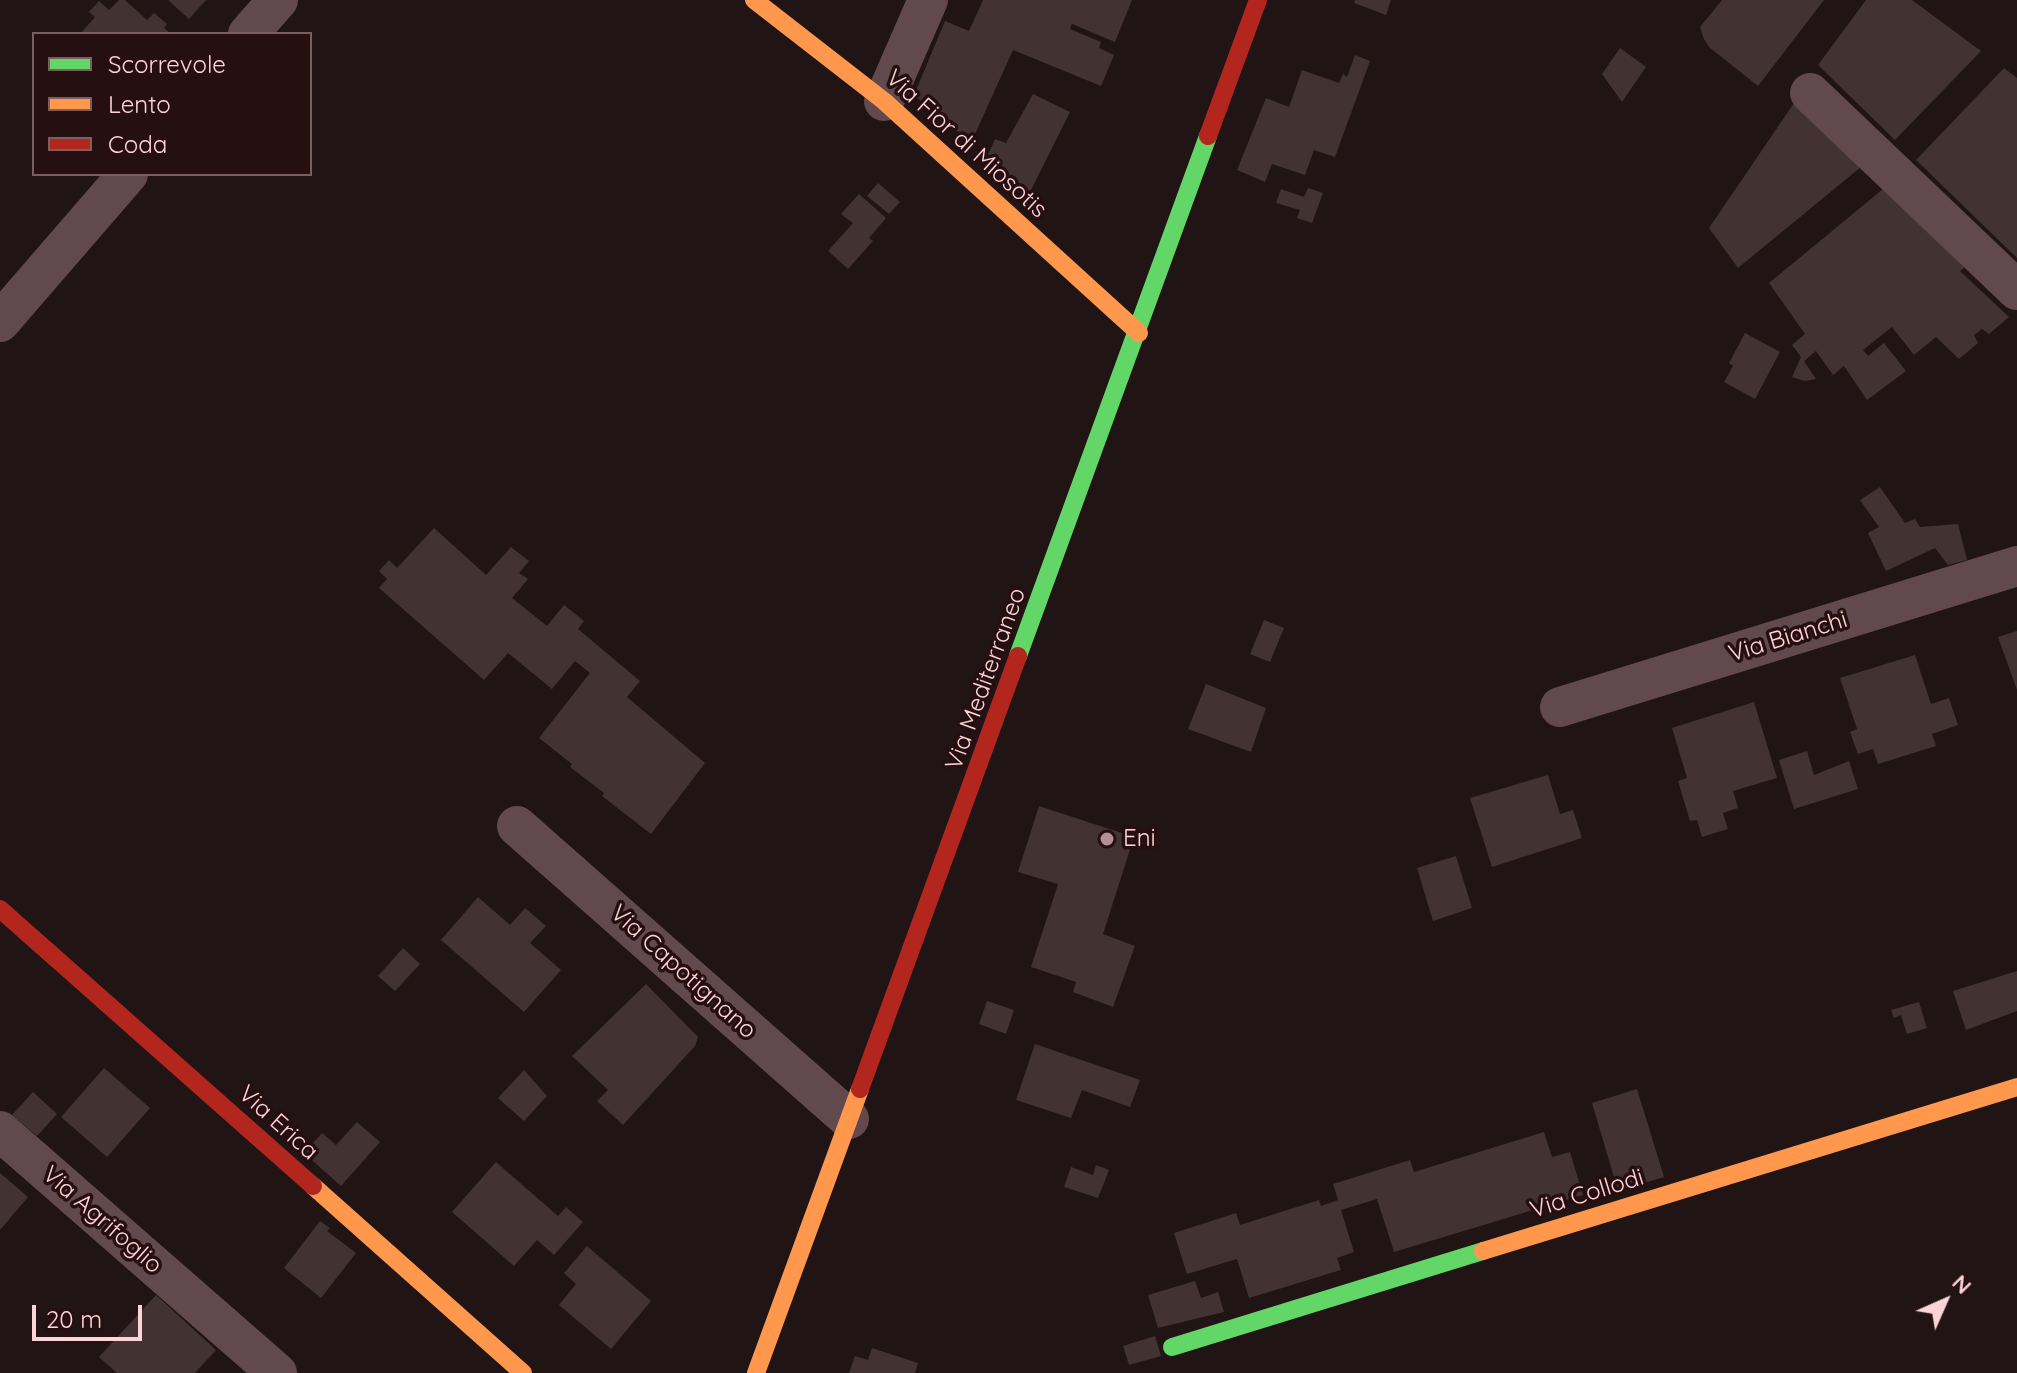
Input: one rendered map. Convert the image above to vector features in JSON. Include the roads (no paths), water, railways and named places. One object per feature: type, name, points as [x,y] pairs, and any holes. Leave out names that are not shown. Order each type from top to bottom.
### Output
[{"type":"street","points":[[250,32],[278,0]]},
{"type":"street","name":"Via Fior di Miosotis","points":[[754,0],[884,101],[1139,333]]},
{"type":"street","points":[[884,101],[928,0]]},
{"type":"street","name":"Via Mediterraneo","points":[[756,1373],[1139,333],[1258,0]]},
{"type":"street","points":[[1810,93],[2017,290]]},
{"type":"street","points":[[0,322],[126,176]]},
{"type":"street","name":"Via Bianchi","points":[[1560,707],[2017,566]]},
{"type":"street","name":"Via Capotignano","points":[[517,826],[849,1119]]},
{"type":"street","name":"Via Erica","points":[[0,909],[523,1373]]},
{"type":"street","name":"Via Collodi","points":[[1172,1347],[2017,1087]]},
{"type":"street","name":"Via Agrifoglio","points":[[0,1131],[277,1373]]},
{"type":"place","name":"Eni","points":[[1107,839]]}]
